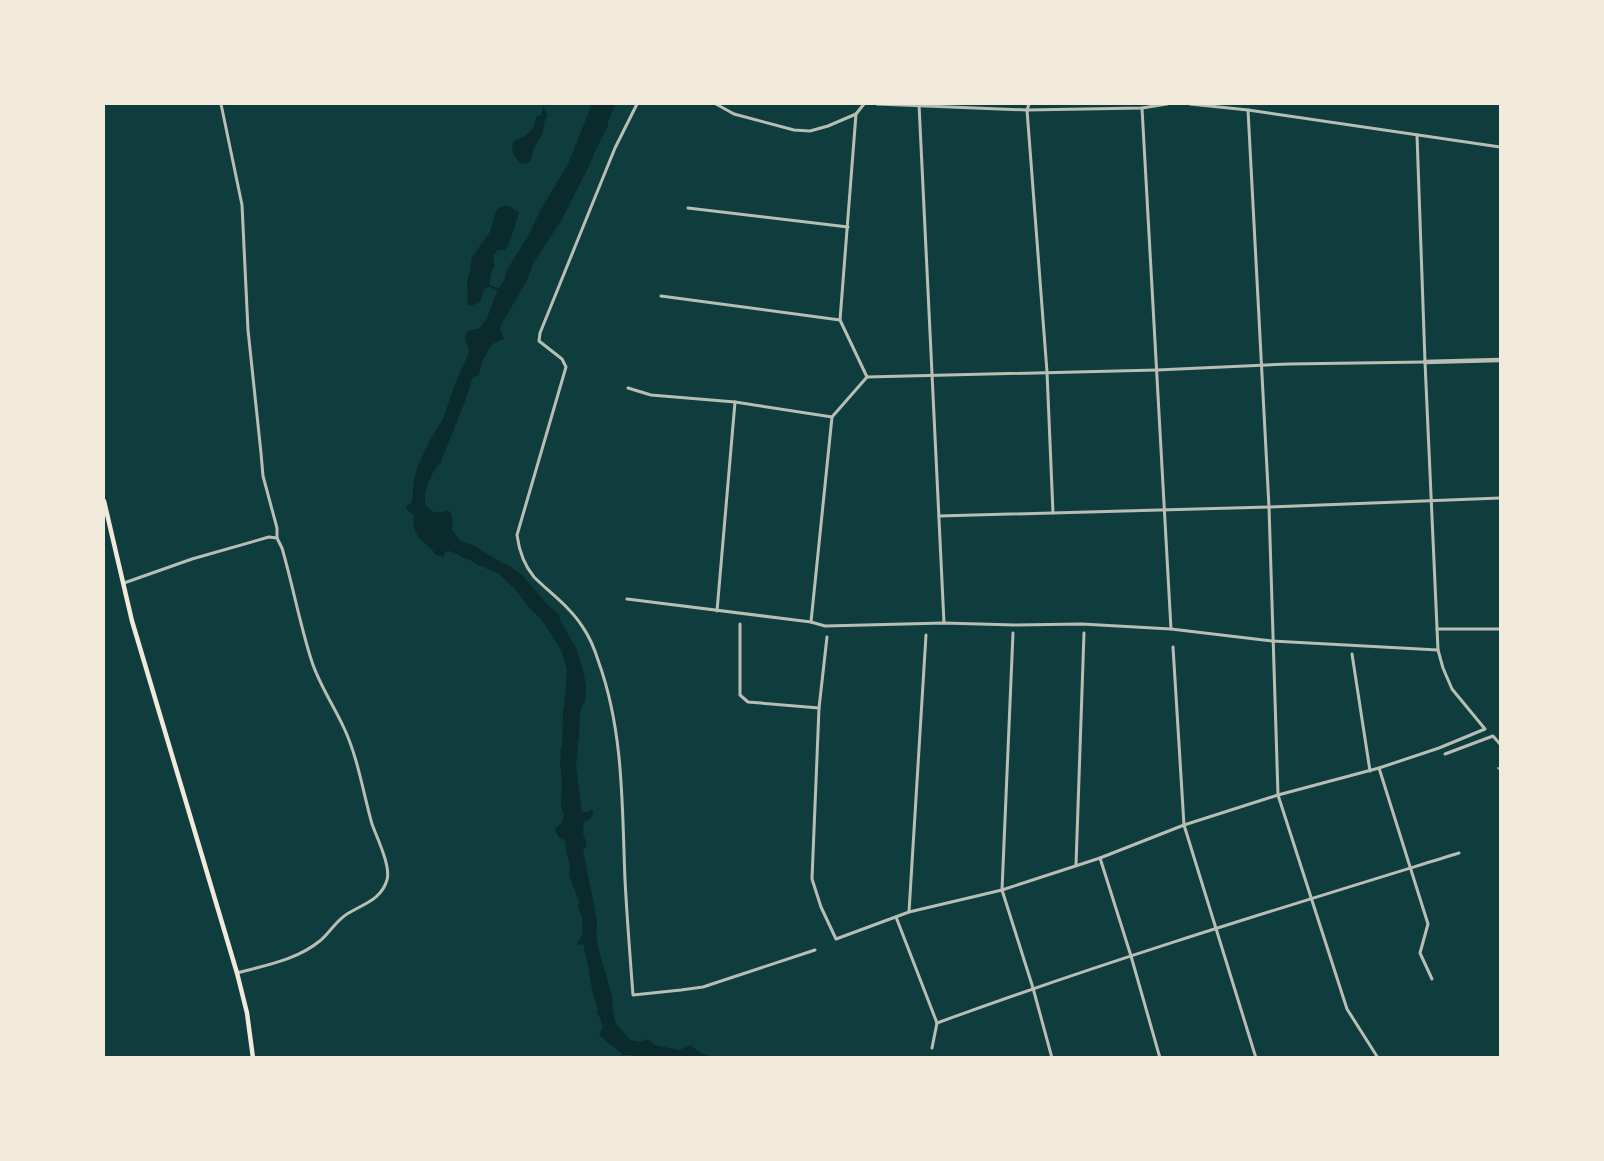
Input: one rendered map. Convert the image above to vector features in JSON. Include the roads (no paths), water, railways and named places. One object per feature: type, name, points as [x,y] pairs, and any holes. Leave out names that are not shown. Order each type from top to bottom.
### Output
[{"type":"main road","points":[[104,501],[122,584],[149,680],[237,973],[247,1012],[253,1058]]},
{"type":"street","points":[[221,104],[242,205],[248,330],[263,476],[277,528],[277,537],[282,548],[312,663],[344,726],[388,877],[380,894],[374,900],[340,919],[322,939],[293,958],[237,973]]},
{"type":"street","points":[[637,104],[615,148],[540,333],[539,341],[562,359],[566,367],[517,535],[519,545],[528,570],[582,625],[595,651],[609,694],[622,788],[625,880],[633,994],[703,987],[815,950]]},
{"type":"street","points":[[716,104],[734,114],[794,130],[810,131],[856,114],[864,104]]},
{"type":"street","points":[[877,104],[1027,110],[1142,108],[1167,104]]},
{"type":"street","points":[[920,104],[944,623]]},
{"type":"street","points":[[1029,104],[1027,110],[1047,372],[1053,513]]},
{"type":"street","points":[[1190,104],[1248,110],[1500,147]]},
{"type":"street","points":[[1142,108],[1171,629]]},
{"type":"street","points":[[1248,110],[1269,507],[1278,795],[1347,1009],[1378,1058]]},
{"type":"street","points":[[856,114],[840,320],[867,377]]},
{"type":"street","points":[[827,637],[819,708],[812,879],[821,907],[836,939],[909,912],[1002,890],[1076,866],[1184,825],[1278,795],[1370,771],[1439,748],[1485,729],[1452,689],[1438,650],[1417,135]]},
{"type":"street","points":[[688,208],[848,227]]},
{"type":"street","points":[[662,296],[840,320]]},
{"type":"street","points":[[810,622],[832,417],[867,377],[1500,360]]},
{"type":"street","points":[[628,388],[651,395],[735,402],[832,417]]},
{"type":"street","points":[[717,611],[735,402]]},
{"type":"street","points":[[939,516],[1500,498]]},
{"type":"street","points":[[122,584],[216,551],[277,537]]},
{"type":"street","points":[[627,599],[810,622],[825,626],[944,623],[1082,624],[1171,629],[1272,641],[1438,650]]},
{"type":"street","points":[[740,624],[740,695],[748,702],[819,708]]},
{"type":"street","points":[[1437,629],[1500,629]]},
{"type":"street","points":[[1013,633],[1002,890],[1053,1058]]},
{"type":"street","points":[[1076,866],[1084,633]]},
{"type":"street","points":[[909,912],[926,635]]},
{"type":"street","points":[[1173,647],[1184,825],[1256,1058]]},
{"type":"street","points":[[1352,654],[1370,771]]},
{"type":"street","points":[[1445,754],[1493,736],[1500,744]]},
{"type":"street","points":[[1379,768],[1428,924],[1420,953],[1432,979]]},
{"type":"street","points":[[937,1023],[1131,956],[1459,853]]},
{"type":"street","points":[[1100,858],[1160,1058]]},
{"type":"street","points":[[895,917],[937,1023],[932,1048]]},
{"type":"water","points":[[542,104],[548,115],[543,133],[533,150],[531,160],[526,164],[521,163],[513,153],[513,144],[515,140],[523,137],[533,128],[536,117],[541,115]]},
{"type":"water","points":[[592,104],[616,104],[608,126],[561,221],[534,262],[526,282],[501,325],[500,329],[504,339],[491,346],[483,360],[479,374],[472,379],[440,464],[430,480],[425,500],[430,510],[440,512],[447,510],[451,514],[452,530],[460,541],[473,545],[522,575],[559,614],[576,648],[586,686],[585,701],[580,711],[576,766],[582,812],[589,812],[591,809],[594,813],[589,820],[584,822],[583,833],[587,846],[583,850],[597,921],[596,935],[599,951],[612,996],[616,1024],[630,1040],[640,1042],[648,1039],[655,1045],[679,1050],[691,1045],[696,1050],[714,1057],[636,1058],[633,1055],[623,1055],[599,1035],[603,1027],[596,1013],[598,1009],[584,946],[577,944],[583,933],[579,901],[569,876],[570,865],[565,841],[559,838],[555,829],[564,816],[561,805],[560,752],[567,672],[562,652],[542,620],[499,574],[449,551],[445,552],[444,557],[436,555],[415,532],[414,516],[406,508],[412,501],[417,468],[443,419],[467,357],[469,350],[465,339],[467,332],[478,329],[487,318],[507,270],[568,164]]},
{"type":"water","points":[[505,205],[519,213],[509,244],[505,250],[498,250],[493,255],[495,267],[492,270],[489,286],[484,290],[480,302],[468,305],[467,283],[472,257],[490,232],[494,215],[499,208]]},
{"type":"waterway","points":[[489,286],[498,289]]}]
